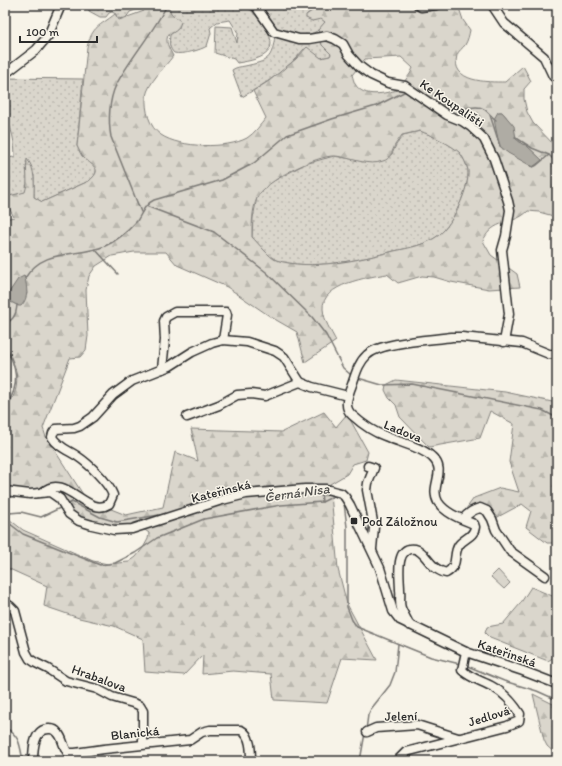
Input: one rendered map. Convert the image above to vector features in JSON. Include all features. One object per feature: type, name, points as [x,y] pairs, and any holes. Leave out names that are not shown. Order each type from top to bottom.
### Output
[{"type":"street","points":[[5,74],[36,50],[48,36],[61,5]]},
{"type":"street","name":"Ke Koupališti","points":[[254,5],[274,32],[299,39],[327,36],[335,39],[343,44],[349,55],[359,66],[371,75],[388,83],[410,89],[447,115],[462,121],[484,139],[494,159],[510,210],[502,250],[510,314],[504,342]]},
{"type":"street","points":[[418,5],[421,7],[436,5]]},
{"type":"street","points":[[492,5],[504,23],[544,57],[553,76],[557,79]]},
{"type":"street","points":[[162,369],[165,340],[164,321],[166,317],[175,312],[226,312],[228,315],[223,340]]},
{"type":"street","points":[[43,492],[49,487],[57,487],[77,494],[95,507],[109,504],[113,495],[111,489],[85,462],[56,442],[52,437],[53,433],[56,429],[74,428],[80,426],[93,417],[113,395],[132,381],[162,369],[192,352],[223,340],[247,342],[275,351],[284,357],[300,382],[312,387],[348,396],[360,364],[369,353],[390,345],[457,337],[522,343],[549,354],[557,355]]},
{"type":"street","points":[[187,417],[219,405],[232,396],[251,394],[265,396],[300,382]]},
{"type":"street","name":"Ladova","points":[[348,396],[346,406],[348,410],[374,432],[412,446],[434,459],[439,468],[436,488],[438,502],[447,511],[474,524],[475,529],[471,536],[457,548],[456,561],[453,567],[446,573],[433,567],[421,553],[415,549],[407,550],[402,554],[399,562],[401,608],[409,625]]},
{"type":"street","points":[[368,466],[374,468],[367,490],[374,527],[372,549]]},
{"type":"street","name":"Kateřinská","points":[[5,491],[30,494],[50,492],[55,494],[60,499],[69,514],[79,521],[114,530],[132,529],[222,500],[246,494],[304,490],[334,491],[345,497],[372,549],[380,568],[393,611],[400,620],[465,655],[523,670],[557,684]]},
{"type":"street","points":[[463,520],[468,513],[475,509],[480,508],[487,511],[496,530],[510,551],[545,576]]},
{"type":"street","name":"Hrabalova","points":[[5,603],[15,611],[26,652],[30,659],[66,681],[97,689],[112,697],[140,706],[143,711],[142,744]]},
{"type":"street","name":"Jedlová","points":[[397,761],[406,752],[507,726],[519,721],[520,714],[502,693],[466,674],[462,670],[465,655]]},
{"type":"street","name":"Jelení","points":[[367,732],[376,728],[416,725],[458,738]]},
{"type":"street","name":"Blanická","points":[[34,761],[36,739],[39,733],[48,728],[54,729],[59,734],[64,749],[68,753],[190,740],[202,732],[210,730],[241,730],[245,732],[248,738],[251,761]]},
{"type":"green space","points":[[88,5],[143,5],[142,8],[130,12],[125,19],[117,18],[116,14],[112,12],[106,17],[100,17],[89,11]]},
{"type":"green space","points":[[145,5],[169,5],[171,14],[181,22],[177,30],[169,34],[167,39],[173,56],[153,81],[147,91],[146,96],[147,112],[153,128],[161,135],[169,139],[191,145],[204,146],[238,142],[252,134],[266,118],[253,91],[269,81],[296,59],[307,47],[321,58],[330,56],[331,54],[322,45],[318,30],[325,22],[321,19],[312,21],[306,18],[306,15],[321,5],[458,5],[463,20],[470,30],[466,43],[457,55],[456,64],[459,71],[465,76],[480,81],[505,82],[523,66],[531,81],[524,89],[524,99],[527,112],[533,123],[557,148],[557,217],[539,212],[528,211],[516,219],[498,225],[492,229],[483,241],[491,255],[517,274],[520,287],[489,289],[451,282],[434,277],[422,276],[398,283],[387,274],[348,283],[330,293],[324,300],[323,309],[325,318],[336,341],[305,362],[297,332],[271,317],[227,287],[177,265],[166,252],[134,252],[112,256],[96,266],[89,276],[86,290],[88,336],[86,350],[80,357],[70,358],[43,428],[46,437],[86,499],[126,515],[163,507],[175,452],[198,461],[191,429],[282,432],[324,412],[336,427],[347,414],[368,452],[366,460],[353,464],[347,474],[330,484],[338,569],[347,604],[377,660],[342,658],[327,703],[274,700],[271,674],[233,671],[202,674],[203,655],[184,675],[145,672],[143,639],[114,626],[79,618],[44,606],[47,586],[5,567],[5,516],[23,530],[93,561],[108,564],[129,562],[136,557],[148,539],[149,533],[145,530],[123,532],[92,528],[53,495],[5,494],[5,406],[10,402],[15,393],[17,381],[13,362],[5,352],[5,219],[14,217],[5,201],[5,197],[25,192],[27,184],[27,159],[33,172],[34,197],[42,202],[89,181],[96,174],[96,168],[83,157],[77,146],[89,40],[97,27],[115,14],[119,20],[144,11]],"holes":[[[401,57],[413,68],[398,90],[375,94],[369,93],[359,89],[355,84],[352,75],[365,59]],[[499,112],[502,112],[522,144],[526,145],[542,160],[518,156],[506,151],[499,144]],[[420,131],[430,135],[452,147],[460,153],[465,161],[468,170],[468,177],[460,205],[450,223],[439,235],[417,246],[351,261],[319,264],[289,263],[273,259],[252,237],[253,212],[257,198],[262,191],[280,177],[304,164],[327,157],[335,156],[371,163],[386,160],[390,157],[395,145],[402,135]],[[24,276],[27,294],[19,306],[7,300],[6,297],[12,288]]]},
{"type":"green space","points":[[169,5],[248,5],[268,32],[271,40],[268,52],[255,59],[237,63],[234,59],[215,53],[216,26],[232,27],[237,43],[238,33],[230,20],[217,22],[210,28],[211,33],[207,46],[191,52],[174,53],[170,45],[170,35],[179,28],[179,19],[171,14]]},
{"type":"green space","points":[[268,5],[321,5],[307,14],[312,21],[321,18],[325,22],[321,28],[311,34],[292,34],[272,27],[263,14],[264,9]]},
{"type":"green space","points":[[275,35],[320,38],[322,45],[331,54],[330,56],[321,58],[304,49],[290,64],[275,76],[242,97],[232,70],[259,63],[268,58],[272,50]]},
{"type":"green space","points":[[5,78],[83,79],[77,146],[82,156],[96,167],[95,176],[89,181],[42,202],[34,197],[34,175],[26,165],[28,186],[25,193],[5,197],[5,158],[15,157],[13,136],[5,117]]},
{"type":"green space","points":[[420,131],[442,140],[457,150],[466,163],[468,170],[466,186],[460,205],[450,223],[439,235],[417,246],[351,261],[319,264],[289,263],[273,259],[252,237],[253,218],[257,197],[270,183],[305,164],[334,156],[369,162],[392,154],[403,135]]},
{"type":"green space","points":[[396,380],[505,392],[557,403],[557,543],[547,543],[526,527],[531,511],[522,504],[494,519],[489,510],[463,513],[474,498],[500,488],[519,492],[509,462],[514,424],[490,411],[480,438],[429,447],[400,417],[396,405],[389,398],[385,390],[386,385]]},
{"type":"green space","points":[[498,570],[510,583],[504,589],[491,577]]},
{"type":"green space","points":[[531,587],[557,598],[557,655],[548,661],[490,638],[485,633],[487,627],[503,624],[520,604]]},
{"type":"green space","points":[[533,694],[557,706],[557,755],[547,746],[544,740]]},
{"type":"shaded area","points":[[498,112],[502,112],[514,126],[516,139],[522,144],[526,145],[542,160],[533,167],[508,153],[499,145],[494,119]]},
{"type":"shaded area","points":[[24,276],[27,293],[24,303],[19,306],[7,300],[6,297],[18,279]]},
{"type":"waterway","points":[[141,212],[111,137],[109,117],[116,85],[167,5]]},
{"type":"waterway","points":[[25,278],[33,268],[51,257],[94,250],[114,241],[137,221],[146,206],[154,200],[222,180],[254,163],[287,135],[332,119],[376,106],[406,91]]},
{"type":"waterway","points":[[423,94],[447,105],[465,108],[481,108],[486,110],[496,120]]},
{"type":"waterway","points":[[490,115],[500,146]]},
{"type":"waterway","points":[[515,137],[532,148],[549,155],[557,163]]},
{"type":"waterway","points":[[531,166],[533,167],[537,165],[549,155]]},
{"type":"waterway","points":[[146,206],[214,232],[266,272],[312,317],[326,335],[343,368],[351,375]]},
{"type":"waterway","points":[[95,249],[118,274]]},
{"type":"waterway","points":[[5,324],[14,316],[17,305]]},
{"type":"waterway","points":[[5,343],[12,360],[16,376],[14,391],[5,408]]},
{"type":"waterway","points":[[358,378],[382,385],[412,384],[542,410],[557,418]]},
{"type":"waterway","points":[[201,503],[234,492],[268,487],[291,486]]},
{"type":"waterway","points":[[321,492],[322,502]]},
{"type":"waterway","name":"Černá Nisa","points":[[5,520],[23,534],[100,565],[115,563],[135,553],[157,538],[204,519],[281,505],[322,502],[334,496],[342,500]]},
{"type":"waterway","points":[[67,505],[72,502],[100,517],[117,522],[165,514]]},
{"type":"waterway","name":"Černá Nisa","points":[[344,503],[347,527],[347,607],[352,620],[357,627],[431,657],[460,664]]},
{"type":"waterway","points":[[5,510],[9,513],[21,512],[41,517],[62,507]]},
{"type":"waterway","points":[[366,730],[368,715],[390,685],[395,672],[398,644]]},
{"type":"waterway","name":"Černá Nisa","points":[[465,665],[504,681],[537,691],[557,700]]},
{"type":"waterway","points":[[5,728],[14,734],[20,746],[23,761]]},
{"type":"waterway","points":[[360,761],[365,733]]},
{"type":"place","name":"Pod Záložnou","points":[[354,521]]}]
